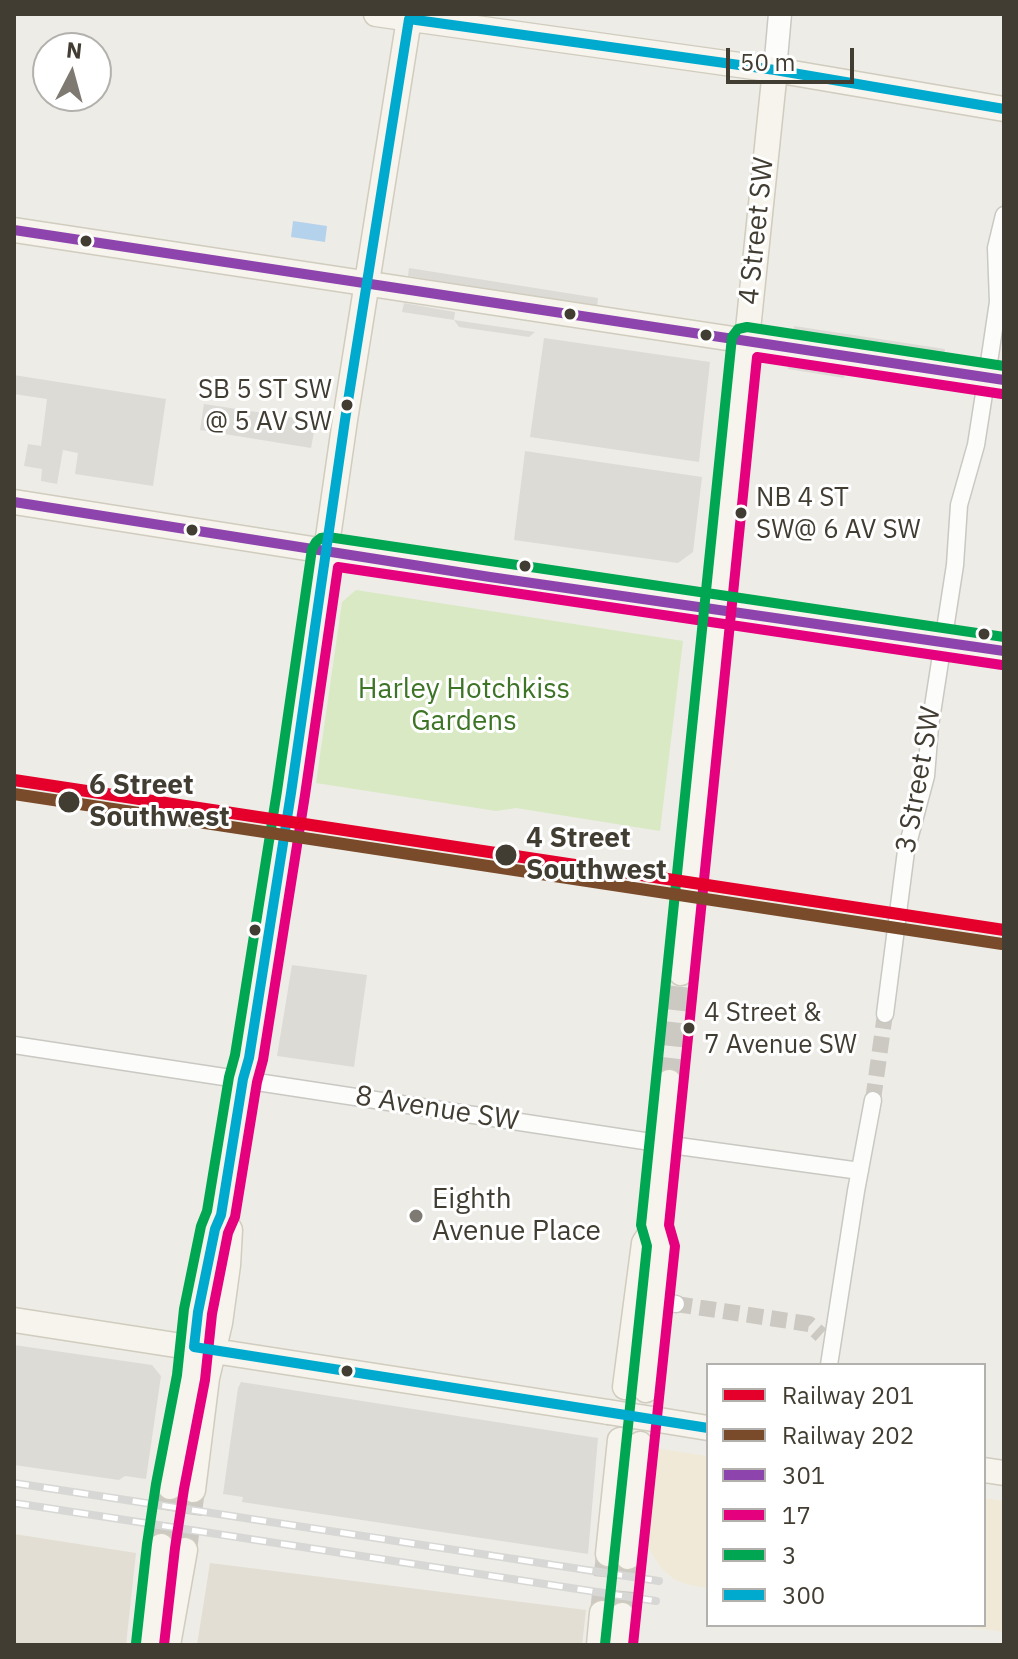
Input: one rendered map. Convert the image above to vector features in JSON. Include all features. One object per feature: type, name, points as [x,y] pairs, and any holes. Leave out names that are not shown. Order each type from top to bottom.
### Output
[{"type":"main road","points":[[376,14],[775,70],[1004,109]]},
{"type":"main road","points":[[182,1488],[207,1378],[198,1312],[215,1229],[221,1215],[251,1048],[410,17]]},
{"type":"main road","name":"4 Street SW","points":[[681,973],[775,70]]},
{"type":"main road","points":[[14,230],[996,379]]},
{"type":"main road","points":[[14,502],[1004,651]]},
{"type":"main road","points":[[655,1226],[644,1243],[636,1389],[665,1309],[661,1245],[655,1226],[669,1082]]},
{"type":"main road","points":[[14,1320],[706,1428]]},
{"type":"main road","points":[[618,1555],[630,1442]]},
{"type":"main road","points":[[150,1645],[173,1548],[168,1645]]},
{"type":"main road","points":[[599,1645],[612,1614],[619,1645]]},
{"type":"street","name":"4 Street SW","points":[[775,70],[780,14]]},
{"type":"street","name":"3 Street SW","points":[[885,1014],[906,851],[926,776],[930,726],[955,565],[959,505],[996,379],[996,248],[1004,215]]},
{"type":"street","name":"8 Avenue SW","points":[[14,1045],[860,1171]]},
{"type":"street","points":[[830,1358],[873,1100]]},
{"type":"street","points":[[821,1335],[830,1358]]},
{"type":"shaded area","points":[[409,268],[598,298],[597,307],[408,276]]},
{"type":"shaded area","points":[[404,303],[455,312],[454,320],[402,312]]},
{"type":"shaded area","points":[[454,320],[535,332],[529,337],[459,327]]},
{"type":"shaded area","points":[[794,326],[945,349],[943,358],[793,335]]},
{"type":"shaded area","points":[[544,338],[710,362],[699,462],[530,437]]},
{"type":"shaded area","points":[[789,359],[845,367],[844,378],[788,369]]},
{"type":"shaded area","points":[[14,375],[166,399],[153,486],[75,474],[78,453],[63,450],[57,484],[41,481],[42,469],[24,466],[28,444],[41,446],[47,399],[14,394]]},
{"type":"shaded area","points":[[204,404],[316,421],[311,448],[200,430]]},
{"type":"shaded area","points":[[525,451],[702,477],[693,552],[678,563],[514,540]]},
{"type":"shaded area","points":[[292,965],[367,975],[354,1067],[277,1056]]},
{"type":"shaded area","points":[[14,1345],[152,1365],[161,1376],[146,1479],[125,1476],[119,1480],[14,1465]]},
{"type":"shaded area","points":[[241,1382],[598,1438],[588,1554],[242,1502],[243,1497],[223,1494]]},
{"type":"shaded area","points":[[654,1448],[706,1456],[706,1588],[675,1580],[645,1547]]},
{"type":"shaded area","points":[[986,1498],[1004,1501],[1004,1632],[969,1627],[986,1627]]},
{"type":"shaded area","points":[[14,1534],[136,1553],[126,1645],[14,1645]]},
{"type":"shaded area","points":[[210,1563],[586,1610],[582,1645],[197,1645]]},
{"type":"green space","name":"Harley Hotchkiss Gardens","points":[[356,590],[683,641],[660,831],[516,808],[496,811],[316,783],[342,602]]},
{"type":"water","points":[[293,221],[327,226],[325,242],[291,237]]},
{"type":"tunnel","points":[[669,1082],[681,973]]},
{"type":"tunnel","points":[[873,1100],[885,1014]]},
{"type":"tunnel","points":[[676,1304],[809,1324],[821,1335]]},
{"type":"tunnel","points":[[161,1546],[170,1487]]},
{"type":"tunnel","points":[[185,1550],[193,1490]]},
{"type":"tunnel","points":[[602,1613],[608,1554]]},
{"type":"tunnel","points":[[622,1615],[628,1557]]},
{"type":"railway","points":[[14,1483],[659,1581]]},
{"type":"railway","points":[[14,1503],[656,1601]]},
{"type":"rail line","name":"201","points":[[14,780],[1004,930]]},
{"type":"rail line","name":"202","points":[[14,794],[1002,944]]},
{"type":"transit line","name":"300","points":[[706,1428],[194,1347],[198,1312],[215,1229],[221,1215],[249,1058],[409,19],[775,70],[1004,109]]},
{"type":"transit line","name":"301","points":[[14,230],[1004,380]]},
{"type":"transit line","name":"3","points":[[605,1644],[647,1246],[641,1225],[732,337],[738,329],[747,327],[1004,366]]},
{"type":"transit line","name":"17","points":[[633,1645],[675,1246],[669,1225],[757,357],[1002,394]]},
{"type":"transit line","name":"301","points":[[14,502],[490,577],[1004,651]]},
{"type":"transit line","name":"3","points":[[136,1643],[147,1544],[177,1375],[184,1309],[201,1226],[207,1211],[235,1055],[312,549],[316,542],[328,537],[1004,637]]},
{"type":"transit line","name":"17","points":[[164,1645],[175,1548],[205,1380],[212,1314],[228,1233],[235,1217],[263,1060],[338,567],[1002,665]]},
{"type":"place","name":"SB 5 ST SW @ 5 AV SW","points":[[347,405]]},
{"type":"place","name":"NB 4 ST SW@ 6 AV SW","points":[[741,513]]},
{"type":"place","name":"6 Street Southwest","points":[[69,802]]},
{"type":"place","name":"4 Street Southwest","points":[[506,855]]},
{"type":"place","name":"4 Street & 7 Avenue SW","points":[[689,1028]]},
{"type":"place","name":"Eighth Avenue Place","points":[[416,1216]]}]
